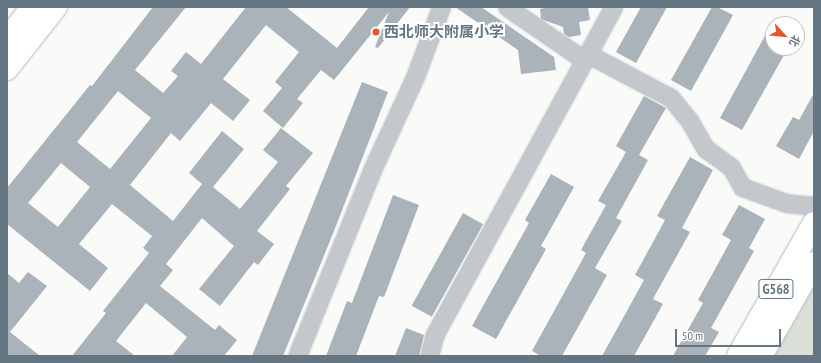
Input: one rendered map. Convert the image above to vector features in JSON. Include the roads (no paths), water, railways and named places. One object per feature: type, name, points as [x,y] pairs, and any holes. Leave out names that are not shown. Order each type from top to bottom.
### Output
[{"type":"main road","points":[[7,39],[32,7]]},
{"type":"main road","points":[[7,69],[56,7]]},
{"type":"main road","name":"G568","points":[[738,356],[814,223]]},
{"type":"main road","name":"G568","points":[[761,356],[814,263]]},
{"type":"street","points":[[297,356],[372,170],[415,77],[441,7]]},
{"type":"street","points":[[508,7],[586,57],[671,98],[689,120],[706,149],[731,167],[742,187],[786,203],[814,206]]},
{"type":"street","points":[[429,356],[435,334],[613,7]]},
{"type":"place","name":"西北师大附属小学","points":[[376,32]]}]
